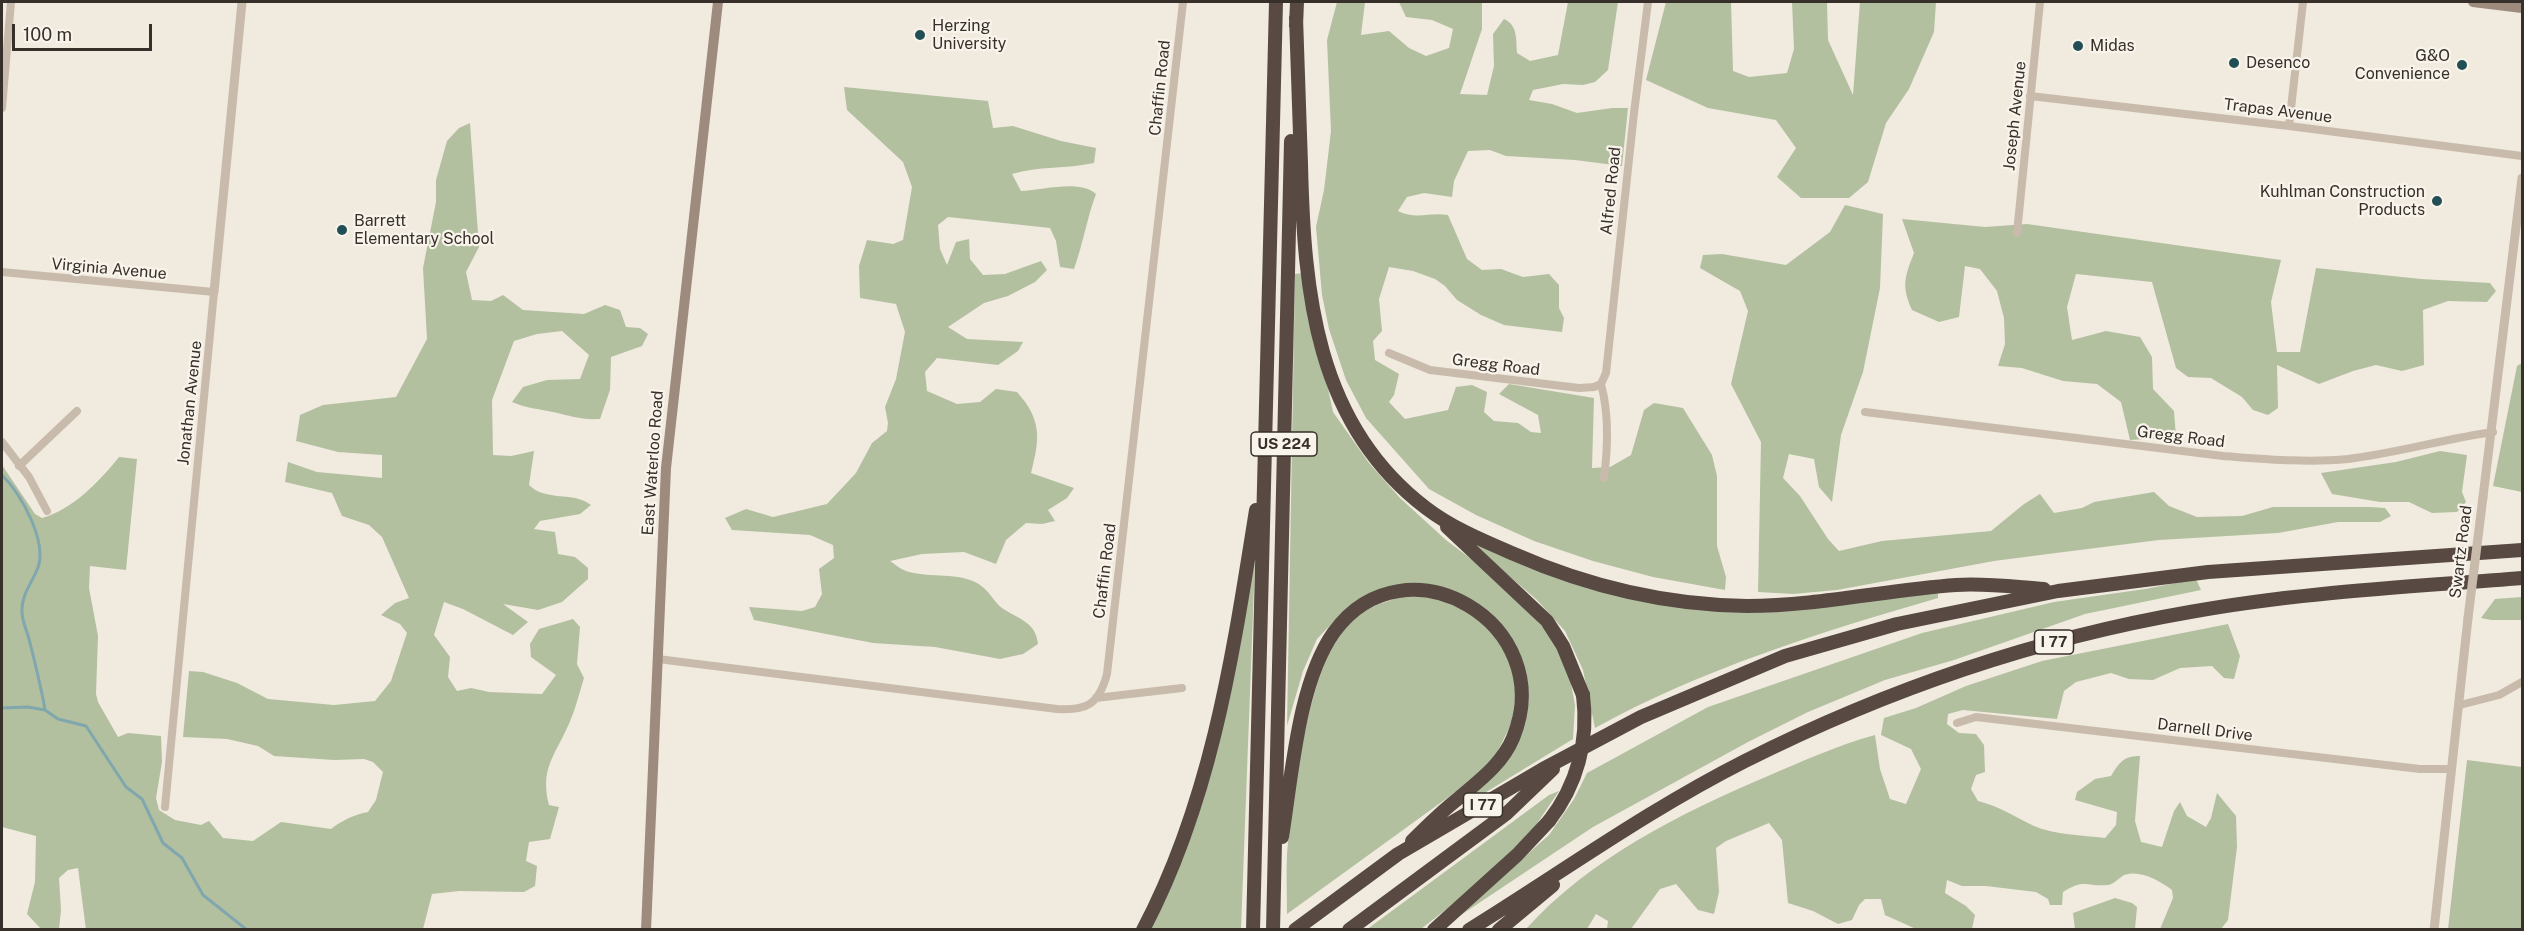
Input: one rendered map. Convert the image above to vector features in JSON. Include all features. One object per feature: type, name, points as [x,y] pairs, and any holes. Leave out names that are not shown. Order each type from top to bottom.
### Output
[{"type":"highway","name":"US 224","points":[[1253,930],[1276,2]]},
{"type":"highway","name":"US 224","points":[[1274,886],[1297,2]]},
{"type":"highway","points":[[1296,17],[1303,235],[1311,301],[1320,346],[1339,398],[1357,432],[1386,470],[1547,621],[1563,646],[1583,695],[1585,728],[1580,761],[1568,792],[1549,822],[1517,855],[1434,930]]},
{"type":"highway","points":[[1143,930],[1181,849],[1208,765],[1233,650],[1256,511],[1264,442]]},
{"type":"highway","points":[[1427,509],[1491,544],[1541,566],[1585,581],[1660,598],[1746,606],[1805,603],[1955,585],[1983,584],[2058,591]]},
{"type":"highway","name":"I 77","points":[[1295,930],[1398,854],[1567,756],[1651,713],[1785,656],[1897,624],[2058,591],[2208,572],[2523,550]]},
{"type":"highway","name":"I 77","points":[[1469,930],[1580,858],[1708,781],[1788,740],[1944,675],[2014,652],[2146,620],[2238,604],[2523,578]]},
{"type":"highway","points":[[1273,930],[1274,886],[1300,728],[1313,675],[1326,646],[1344,621],[1369,603],[1396,593],[1430,592],[1455,597],[1474,607],[1502,634],[1518,669],[1520,713],[1511,741],[1496,765],[1398,854]]},
{"type":"highway","points":[[1349,930],[1507,813],[1567,756]]},
{"type":"highway","points":[[1499,930],[1546,891],[1580,858]]},
{"type":"main road","name":"East Waterloo Road","points":[[646,930],[666,468],[718,2]]},
{"type":"main road","points":[[2473,2],[2523,8]]},
{"type":"street","points":[[2,108],[11,2]]},
{"type":"street","name":"Jonathan Avenue","points":[[165,807],[242,2]]},
{"type":"street","name":"Chaffin Road","points":[[1096,698],[1104,686],[1107,674],[1183,2]]},
{"type":"street","name":"Alfred Road","points":[[1604,478],[1607,458],[1606,415],[1602,384],[1606,373],[1648,2]]},
{"type":"street","name":"Joseph Avenue","points":[[2017,233],[2040,2]]},
{"type":"street","points":[[2289,126],[2303,2]]},
{"type":"street","name":"Trapas Avenue","points":[[2030,96],[2523,156]]},
{"type":"street","name":"Swartz Road","points":[[2434,930],[2468,618],[2523,178]]},
{"type":"street","name":"Virginia Avenue","points":[[2,272],[214,292]]},
{"type":"street","name":"Gregg Road","points":[[1389,353],[1424,368],[1455,374],[1579,388],[1602,384]]},
{"type":"street","points":[[19,466],[77,411]]},
{"type":"street","name":"Gregg Road","points":[[1865,412],[2223,456],[2281,459],[2345,459],[2377,455],[2493,432]]},
{"type":"street","points":[[2,442],[38,492],[47,511]]},
{"type":"street","points":[[658,659],[1057,709],[1082,709],[1096,698],[1182,688]]},
{"type":"street","points":[[2460,705],[2499,695],[2523,682]]},
{"type":"street","name":"Darnell Drive","points":[[1957,723],[1976,717],[2420,769],[2452,769]]},
{"type":"green space","points":[[1337,2],[1365,2],[1361,35],[1389,31],[1409,48],[1426,56],[1449,48],[1453,29],[1432,20],[1406,17],[1399,2],[1482,2],[1482,29],[1460,94],[1487,95],[1494,66],[1493,34],[1504,19],[1514,29],[1517,53],[1530,61],[1558,55],[1568,2],[1618,2],[1608,70],[1595,82],[1583,85],[1563,84],[1533,90],[1529,100],[1552,104],[1577,113],[1628,108],[1622,166],[1575,160],[1506,156],[1490,150],[1468,151],[1454,181],[1452,197],[1424,193],[1407,197],[1398,211],[1411,215],[1448,215],[1467,259],[1482,270],[1501,269],[1523,277],[1549,274],[1559,285],[1559,308],[1564,318],[1562,332],[1504,325],[1481,315],[1457,300],[1445,286],[1435,279],[1413,271],[1389,267],[1379,299],[1382,331],[1373,341],[1375,360],[1399,374],[1394,395],[1389,402],[1405,419],[1448,410],[1456,387],[1472,385],[1487,392],[1484,412],[1494,421],[1518,423],[1531,432],[1541,433],[1538,415],[1499,394],[1509,384],[1594,398],[1592,468],[1610,467],[1631,455],[1644,410],[1654,403],[1683,408],[1712,455],[1717,476],[1717,546],[1726,577],[1725,590],[1653,577],[1593,561],[1534,541],[1476,515],[1429,489],[1366,418],[1346,380],[1329,329],[1322,295],[1316,227],[1324,190],[1331,131],[1327,40]]},
{"type":"green space","points":[[1666,2],[1731,2],[1733,71],[1749,77],[1787,73],[1794,49],[1792,2],[1827,2],[1828,40],[1853,95],[1860,2],[1936,2],[1934,32],[1909,89],[1886,123],[1868,182],[1849,198],[1801,198],[1777,177],[1796,148],[1776,120],[1708,108],[1646,80]]},
{"type":"green space","points":[[844,87],[988,101],[993,128],[1013,126],[1061,141],[1096,148],[1094,163],[1012,174],[1021,191],[1071,186],[1081,187],[1096,194],[1074,269],[1060,267],[1056,241],[1050,228],[948,217],[938,225],[940,249],[947,265],[956,242],[969,239],[970,259],[983,275],[1005,274],[1041,261],[1047,270],[1035,282],[1008,296],[984,303],[948,327],[967,339],[1023,342],[1018,351],[998,365],[937,358],[925,372],[927,391],[957,404],[980,402],[996,389],[1017,392],[1031,412],[1037,430],[1031,473],[1074,488],[1067,498],[1048,510],[1055,521],[1042,524],[1026,523],[1006,540],[996,564],[964,552],[922,554],[890,561],[906,571],[958,577],[980,585],[1001,607],[1027,623],[1034,631],[1038,644],[1023,654],[1000,659],[935,647],[873,643],[754,620],[749,607],[802,611],[815,607],[822,594],[819,569],[834,558],[833,545],[810,535],[732,530],[725,518],[746,509],[773,517],[827,504],[856,473],[872,443],[887,431],[885,407],[896,379],[905,332],[896,304],[860,298],[859,266],[867,240],[893,244],[903,240],[912,187],[903,162],[847,110]]},
{"type":"green space","points":[[470,123],[479,247],[466,272],[472,300],[491,301],[503,295],[523,310],[584,314],[605,305],[620,310],[626,327],[640,328],[648,334],[642,346],[611,357],[610,390],[600,419],[576,417],[512,402],[523,387],[547,380],[580,379],[589,355],[562,331],[537,334],[514,341],[492,400],[493,455],[511,456],[534,451],[529,485],[543,493],[576,498],[591,505],[580,514],[540,521],[534,529],[555,532],[558,554],[575,557],[588,568],[588,579],[562,602],[538,610],[503,604],[528,622],[513,635],[463,609],[444,602],[434,635],[450,657],[448,677],[457,691],[471,688],[489,692],[542,694],[556,675],[531,657],[530,644],[539,629],[573,619],[580,627],[577,664],[584,678],[575,708],[547,772],[549,805],[559,807],[550,839],[529,842],[526,861],[537,866],[535,886],[524,892],[459,891],[432,894],[423,929],[86,930],[78,868],[68,870],[59,878],[61,910],[59,929],[41,929],[27,914],[35,882],[36,836],[2,827],[2,465],[35,514],[42,518],[74,502],[103,476],[119,457],[137,459],[126,570],[90,566],[89,588],[98,636],[96,694],[98,702],[118,737],[128,733],[161,736],[162,762],[156,798],[159,810],[175,820],[201,825],[209,821],[223,838],[253,841],[281,822],[331,829],[348,818],[368,812],[376,800],[383,772],[373,762],[364,759],[334,760],[274,756],[258,746],[227,739],[183,737],[189,671],[203,672],[237,683],[268,699],[334,705],[375,701],[391,681],[407,633],[400,624],[381,615],[395,603],[409,598],[382,537],[369,525],[342,516],[332,493],[285,482],[288,462],[317,472],[382,478],[382,455],[338,452],[296,441],[300,415],[323,405],[396,397],[427,339],[423,268],[436,202],[436,180],[447,141],[459,128]]},
{"type":"green space","points":[[1845,205],[1883,214],[1880,288],[1863,372],[1841,435],[1832,502],[1819,487],[1814,459],[1789,454],[1783,478],[1800,496],[1828,539],[1839,551],[1882,541],[1991,531],[2040,494],[2054,513],[2082,508],[2094,502],[2154,492],[2169,506],[2197,517],[2242,516],[2273,507],[2385,508],[2391,516],[2380,522],[2338,522],[2278,533],[2159,540],[1994,561],[1837,590],[1793,594],[1758,592],[1761,442],[1731,384],[1748,311],[1740,291],[1700,268],[1703,255],[1722,254],[1786,265],[1830,232]]},
{"type":"green space","points":[[1902,219],[1985,227],[2027,224],[2281,260],[2271,302],[2277,352],[2300,352],[2316,268],[2421,279],[2490,283],[2496,291],[2487,302],[2448,301],[2423,310],[2424,365],[2402,371],[2376,365],[2319,384],[2277,365],[2278,408],[2268,415],[2253,410],[2242,397],[2211,378],[2188,377],[2176,368],[2152,282],[2076,274],[2067,307],[2072,340],[2106,331],[2140,337],[2152,357],[2153,389],[2174,411],[2176,437],[2130,440],[2121,402],[2097,384],[2063,381],[2022,368],[1998,366],[2005,344],[2004,318],[1997,291],[1980,269],[1965,266],[1959,317],[1939,322],[1912,310],[1905,287],[1908,268],[1914,253]]},
{"type":"green space","points":[[1303,273],[1333,412],[1369,463],[1400,498],[1446,540],[1487,571],[1552,636],[1568,667],[1575,705],[1573,739],[1465,805],[1463,801],[1520,733],[1511,643],[1488,612],[1463,596],[1417,586],[1357,601],[1317,639],[1303,671],[1287,726],[1295,274]]},
{"type":"green space","points":[[2522,363],[2522,492],[2493,486],[2517,366]]},
{"type":"green space","points":[[2440,451],[2467,455],[2462,492],[2466,502],[2457,512],[2432,513],[2409,502],[2380,502],[2332,494],[2321,473],[2396,462]]},
{"type":"green space","points":[[1476,543],[1557,578],[1683,607],[1938,592],[1938,598],[1850,624],[1720,670],[1595,728],[1583,670],[1565,631],[1537,600],[1473,545]]},
{"type":"green space","points":[[1255,561],[1241,929],[1147,930],[1164,899],[1198,817],[1230,686]]},
{"type":"green space","points":[[2196,579],[2201,590],[2085,614],[1954,660],[1885,680],[1808,712],[1748,742],[1593,827],[1452,921],[1549,835],[1574,799],[1587,773],[1708,707],[1922,633],[2054,602]]},
{"type":"green space","points":[[1405,596],[1448,600],[1489,624],[1511,663],[1516,689],[1512,722],[1493,761],[1472,780],[1287,914],[1287,855],[1293,800],[1305,732],[1323,668],[1335,642],[1355,617],[1375,606]]},
{"type":"green space","points":[[2522,597],[2522,620],[2481,618],[2495,599]]},
{"type":"green space","points":[[2228,624],[2240,656],[2234,679],[2224,678],[2212,666],[2180,668],[2153,680],[2129,679],[2111,673],[2076,682],[2064,691],[2057,719],[1963,710],[1948,714],[1947,724],[1959,733],[1976,734],[1984,745],[1985,772],[1976,775],[1971,789],[1978,801],[2034,826],[2051,831],[2105,838],[2116,825],[2117,812],[2075,800],[2077,792],[2095,779],[2111,776],[2119,764],[2134,756],[2140,756],[2135,821],[2141,842],[2162,847],[2174,811],[2180,802],[2187,816],[2206,827],[2211,818],[2217,793],[2236,816],[2237,847],[2228,920],[2221,929],[2160,929],[2173,898],[2172,890],[2156,880],[2136,874],[2124,875],[2108,885],[2076,885],[2063,892],[2062,905],[2050,905],[2048,899],[2036,892],[1986,886],[1962,886],[1947,880],[1945,893],[1966,906],[1975,915],[1972,929],[1916,929],[1885,915],[1881,899],[1865,899],[1859,905],[1852,920],[1838,924],[1813,911],[1788,903],[1782,840],[1769,823],[1726,841],[1716,848],[1719,892],[1714,914],[1698,910],[1676,884],[1660,889],[1631,929],[1607,929],[1608,921],[1596,914],[1587,929],[1526,929],[1579,880],[1638,840],[1735,790],[1861,739],[1875,735],[1880,769],[1890,799],[1906,804],[1921,769],[1911,749],[1881,735],[1884,718],[1916,708],[1966,686],[2042,661]]},
{"type":"green space","points":[[2467,760],[2522,767],[2522,929],[2448,929]]},
{"type":"green space","points":[[1559,791],[1534,828],[1480,883],[1421,929],[1366,930],[1549,795]]},
{"type":"green space","points":[[2115,898],[2132,903],[2137,907],[2135,929],[2075,929],[2073,913]]},
{"type":"waterway","points":[[2,475],[25,506],[39,546],[40,559],[25,595],[22,612],[45,710]]},
{"type":"waterway","points":[[2,708],[28,707],[45,710],[58,719],[86,726],[126,787],[142,799],[163,843],[182,858],[203,895],[247,930]]},
{"type":"place","name":"Herzing University","points":[[920,35]]},
{"type":"place","name":"Midas","points":[[2078,46]]},
{"type":"place","name":"Desenco","points":[[2234,63]]},
{"type":"place","name":"G&O Convenience","points":[[2462,65]]},
{"type":"place","name":"Kuhlman Construction Products","points":[[2437,201]]},
{"type":"place","name":"Barrett Elementary School","points":[[342,230]]}]
